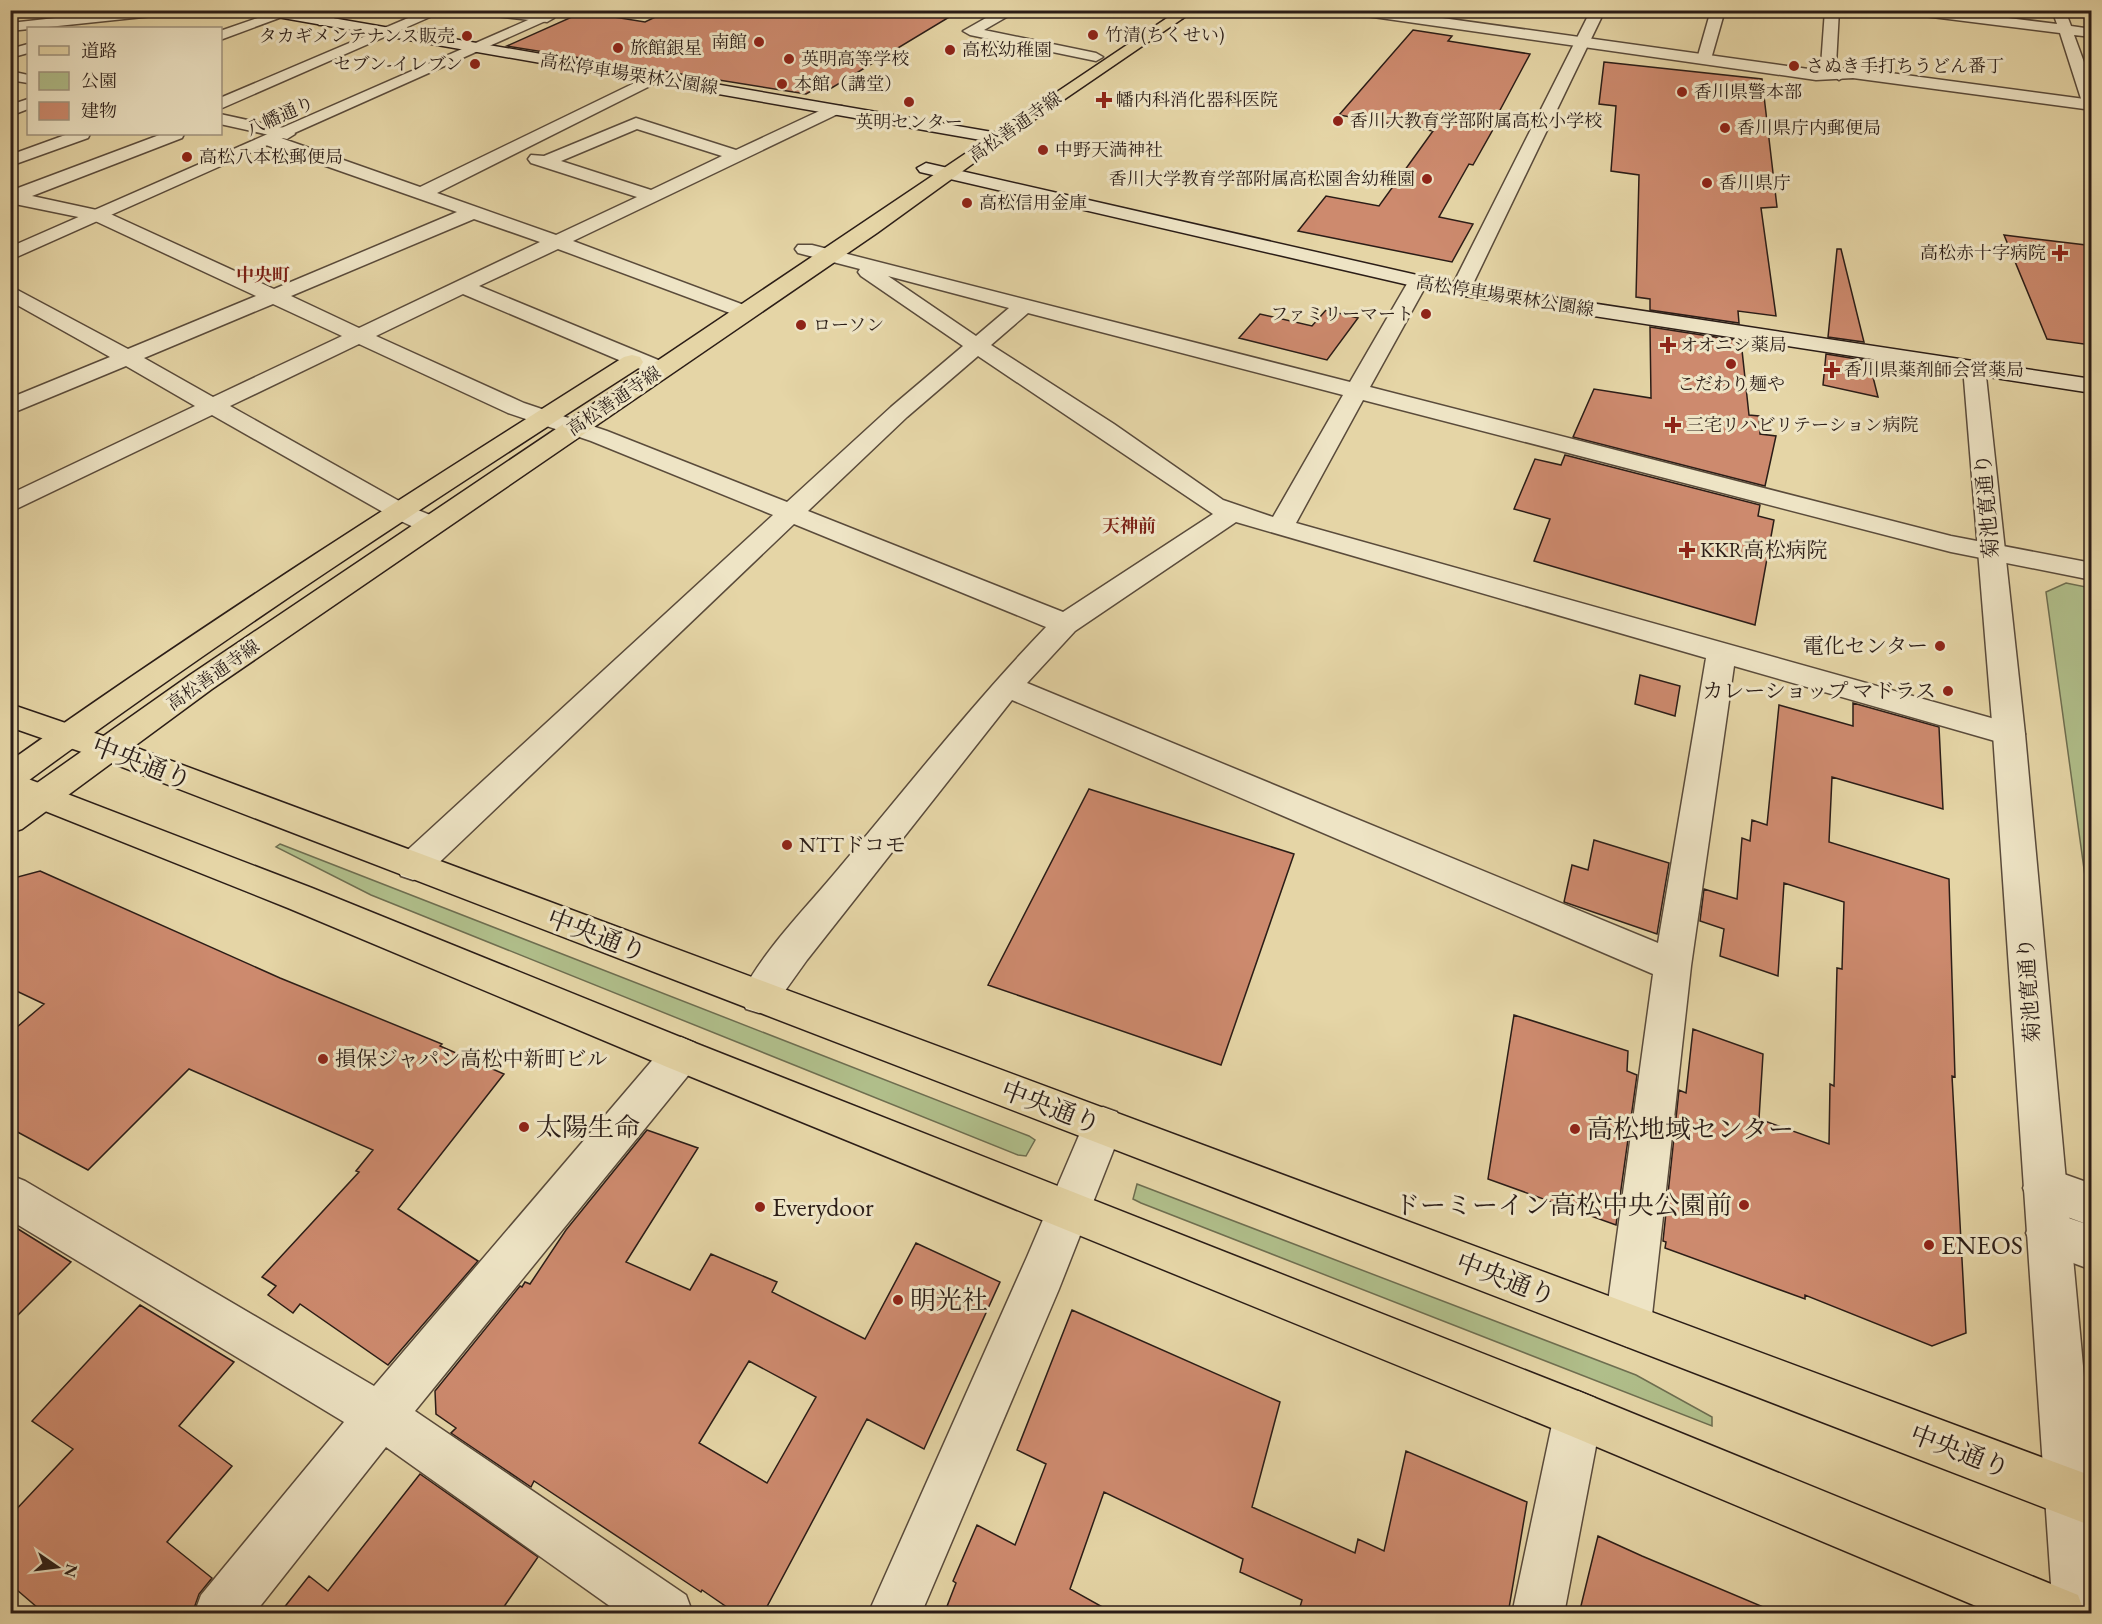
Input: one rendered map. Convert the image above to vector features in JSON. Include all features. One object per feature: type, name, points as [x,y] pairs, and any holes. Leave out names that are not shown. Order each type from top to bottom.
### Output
[{"type":"main road","name":"高松善通寺線","points":[[909,179],[1164,10]]},
{"type":"main road","name":"高松善通寺線","points":[[19,795],[69,735],[399,511],[636,359],[734,308],[828,251],[950,173],[998,138],[1189,10]]},
{"type":"main road","name":"高松善通寺線","points":[[19,795],[107,749],[660,369],[734,308]]},
{"type":"main road","name":"中央通り","points":[[10,715],[107,749],[2080,1497]]},
{"type":"main road","points":[[19,795],[300,898],[681,1055],[1578,1415],[2059,1614]]},
{"type":"street","points":[[91,27],[142,10]]},
{"type":"street","points":[[10,27],[172,10]]},
{"type":"street","name":"高松停車場栗林公園線","points":[[260,10],[283,14],[329,16],[356,28],[998,138]]},
{"type":"street","points":[[222,103],[389,34],[440,10]]},
{"type":"street","points":[[479,10],[547,18]]},
{"type":"street","name":"八幡通り","points":[[10,254],[280,138],[564,10]]},
{"type":"street","points":[[1352,10],[1816,75],[1853,73],[2091,106],[2059,10]]},
{"type":"street","points":[[1460,290],[1598,10]]},
{"type":"street","points":[[1704,59],[1718,10]]},
{"type":"street","points":[[1832,10],[1828,66],[1839,75]]},
{"type":"street","points":[[1908,10],[1947,13],[2091,33]]},
{"type":"street","points":[[1010,11],[970,31],[1096,57]]},
{"type":"street","points":[[222,35],[283,14]]},
{"type":"street","points":[[329,39],[356,28]]},
{"type":"street","points":[[10,54],[27,48]]},
{"type":"street","points":[[10,75],[27,79]]},
{"type":"street","points":[[423,193],[507,149],[655,78]]},
{"type":"street","points":[[10,111],[27,104]]},
{"type":"street","points":[[10,504],[210,406],[558,242],[650,195],[836,109]]},
{"type":"street","points":[[222,120],[280,138],[734,308]]},
{"type":"street","points":[[546,161],[636,123],[735,155]]},
{"type":"street","points":[[10,161],[79,135]]},
{"type":"street","points":[[11,197],[173,135]]},
{"type":"street","points":[[507,149],[650,195]]},
{"type":"street","name":"高松停車場栗林公園線","points":[[926,168],[1460,290],[2091,386]]},
{"type":"street","points":[[11,197],[99,216],[516,408],[546,417],[792,512],[1065,624]]},
{"type":"street","points":[[10,407],[474,212]]},
{"type":"street","points":[[828,251],[1024,306],[1991,553],[2091,572]]},
{"type":"street","points":[[828,251],[1106,429],[1214,505],[1232,513],[2009,734]]},
{"type":"street","points":[[1280,528],[1418,282]]},
{"type":"street","points":[[464,287],[660,369]]},
{"type":"street","points":[[10,292],[399,511],[431,525]]},
{"type":"street","points":[[413,866],[899,412],[1024,306]]},
{"type":"street","name":"菊池寛通り","points":[[1974,368],[2009,734],[2048,1233],[2080,1497],[2079,1614]]},
{"type":"street","points":[[759,996],[794,949],[1006,686],[1065,624],[1232,513]]},
{"type":"street","points":[[1628,1324],[1673,966],[1721,653]]},
{"type":"street","points":[[1006,686],[1673,966]]},
{"type":"street","points":[[220,1614],[380,1416],[681,1055]]},
{"type":"street","points":[[894,1614],[1103,1126]]},
{"type":"street","points":[[2044,1188],[2091,1205]]},
{"type":"street","points":[[10,1196],[404,1431],[668,1614]]},
{"type":"street","points":[[2048,1233],[2091,1248]]},
{"type":"street","points":[[1538,1614],[1578,1415]]},
{"type":"green space","points":[[2066,583],[2091,588],[2091,920],[2046,592]]},
{"type":"green space","points":[[280,844],[1035,1140],[1026,1156],[1018,1155],[371,895],[276,847]]},
{"type":"green space","points":[[1137,1184],[1636,1375],[1712,1417],[1712,1426],[1141,1203],[1133,1199]]},
{"type":"building","name":"英明高等学校","points":[[670,10],[756,10],[788,15],[797,10],[961,10],[825,92],[813,90],[806,94],[507,46],[583,12],[645,22]]},
{"type":"building","points":[[1413,30],[1452,36],[1448,41],[1530,54],[1499,112],[1500,117],[1473,165],[1469,164],[1439,217],[1473,224],[1452,262],[1298,231],[1326,196],[1379,206],[1433,131],[1339,115]]},
{"type":"building","points":[[1604,62],[1762,79],[1777,207],[1761,208],[1776,316],[1738,311],[1739,323],[1650,310],[1650,299],[1636,297],[1639,175],[1611,171],[1616,106],[1599,104]]},
{"type":"building","points":[[2004,235],[2086,245],[2091,256],[2091,345],[2047,339]]},
{"type":"building","points":[[1837,249],[1841,249],[1864,342],[1828,337]]},
{"type":"building","points":[[1326,310],[1358,318],[1327,360],[1239,338],[1260,314],[1312,326]]},
{"type":"building","points":[[1650,327],[1741,341],[1749,415],[1759,416],[1760,434],[1776,436],[1765,486],[1573,437],[1594,389],[1651,398]]},
{"type":"building","points":[[1826,354],[1869,361],[1878,397],[1823,385]]},
{"type":"building","points":[[1565,455],[1760,505],[1758,516],[1774,520],[1755,625],[1534,561],[1550,519],[1514,509],[1535,459],[1561,465]]},
{"type":"building","points":[[1640,675],[1680,686],[1675,716],[1635,704]]},
{"type":"building","points":[[1853,703],[1939,727],[1943,809],[1832,777],[1829,842],[1949,879],[1955,1077],[1952,1076],[1966,1333],[1932,1346],[1805,1295],[1805,1299],[1665,1248],[1666,1242],[1663,1241],[1679,1090],[1686,1093],[1693,1029],[1763,1054],[1759,1119],[1829,1144],[1830,1084],[1834,1086],[1837,968],[1842,969],[1844,902],[1784,883],[1778,976],[1720,956],[1724,929],[1700,921],[1704,889],[1737,899],[1742,838],[1750,841],[1752,820],[1767,825],[1779,705],[1853,726]]},
{"type":"building","points":[[1089,789],[1294,854],[1221,1065],[988,985]]},
{"type":"building","points":[[1594,840],[1669,863],[1657,934],[1564,902],[1572,865],[1588,870]]},
{"type":"building","points":[[40,871],[280,978],[442,1044],[440,1046],[504,1074],[398,1209],[478,1261],[388,1365],[300,1304],[293,1313],[268,1295],[276,1286],[262,1277],[359,1172],[356,1171],[373,1150],[189,1069],[88,1170],[10,1128],[10,1033],[44,1004],[10,988],[10,879]]},
{"type":"building","points":[[1514,1015],[1628,1051],[1627,1071],[1637,1075],[1616,1225],[1488,1179]]},
{"type":"building","points":[[647,1130],[698,1148],[626,1262],[690,1290],[711,1254],[777,1282],[772,1292],[865,1339],[916,1243],[1000,1282],[924,1449],[867,1419],[763,1614],[737,1614],[534,1481],[531,1487],[451,1433],[456,1428],[436,1414],[435,1391],[520,1286],[522,1287],[525,1282],[530,1284],[566,1230]],"holes":[[[749,1361],[816,1397],[767,1483],[699,1443]]]},
{"type":"building","points":[[10,1224],[71,1262],[10,1323]]},
{"type":"building","points":[[140,1305],[234,1362],[179,1426],[232,1466],[167,1542],[212,1578],[199,1594],[192,1614],[45,1614],[10,1584],[10,1516],[73,1449],[32,1421]]},
{"type":"building","points":[[1072,1310],[1280,1402],[1252,1507],[1355,1553],[1358,1539],[1384,1551],[1406,1451],[1527,1502],[1508,1614],[1298,1614],[1302,1600],[1240,1572],[1243,1559],[1104,1492],[1070,1589],[1115,1614],[944,1614],[956,1583],[953,1581],[977,1525],[1015,1545],[1046,1464],[1017,1450]]},
{"type":"building","points":[[420,1474],[538,1557],[499,1614],[279,1614],[309,1576],[328,1591]]},
{"type":"building","points":[[1598,1536],[1642,1556],[1780,1614],[1579,1614]]},
{"type":"place","name":"竹清(ちくせい)","points":[[1093,35]]},
{"type":"place","name":"タカギメンテナンス販売","points":[[467,36]]},
{"type":"place","name":"南館","points":[[759,42]]},
{"type":"place","name":"旅館銀星","points":[[618,48]]},
{"type":"place","name":"高松幼稚園","points":[[950,50]]},
{"type":"place","name":"英明高等学校","points":[[789,59]]},
{"type":"place","name":"セブン-イレブン","points":[[475,64]]},
{"type":"place","name":"さぬき手打ちうどん番丁","points":[[1794,66]]},
{"type":"place","name":"本館（講堂）","points":[[782,84]]},
{"type":"place","name":"香川県警本部","points":[[1682,92]]},
{"type":"place","name":"幡内科消化器科医院","points":[[1104,100]]},
{"type":"place","name":"英明センター","points":[[909,102]]},
{"type":"place","name":"香川大教育学部附属高松小学校","points":[[1338,121]]},
{"type":"place","name":"香川県庁内郵便局","points":[[1725,128]]},
{"type":"place","name":"中野天満神社","points":[[1043,150]]},
{"type":"place","name":"高松八本松郵便局","points":[[187,157]]},
{"type":"place","name":"香川大学教育学部附属高松園舎幼稚園","points":[[1427,179]]},
{"type":"place","name":"香川県庁","points":[[1707,183]]},
{"type":"place","name":"高松信用金庫","points":[[967,203]]},
{"type":"place","name":"高松赤十字病院","points":[[2060,253]]},
{"type":"place","name":"ファミリーマート","points":[[1426,314]]},
{"type":"place","name":"ローソン","points":[[801,325]]},
{"type":"place","name":"オオニシ薬局","points":[[1668,345]]},
{"type":"place","name":"こだわり麺や","points":[[1731,364]]},
{"type":"place","name":"香川県薬剤師会営薬局","points":[[1832,370]]},
{"type":"place","name":"三宅リハビリテーション病院","points":[[1673,425]]},
{"type":"place","name":"KKR高松病院","points":[[1687,550]]},
{"type":"place","name":"電化センター","points":[[1940,646]]},
{"type":"place","name":"カレーショップ マドラス","points":[[1948,691]]},
{"type":"place","name":"NTTドコモ","points":[[787,845]]},
{"type":"place","name":"損保ジャパン高松中新町ビル","points":[[323,1059]]},
{"type":"place","name":"太陽生命","points":[[524,1127]]},
{"type":"place","name":"高松地域センター","points":[[1575,1129]]},
{"type":"place","name":"ドーミーイン高松中央公園前","points":[[1744,1205]]},
{"type":"place","name":"Everydoor","points":[[760,1207]]},
{"type":"place","name":"ENEOS","points":[[1929,1245]]},
{"type":"place","name":"明光社","points":[[898,1300]]},
{"type":"district","name":"中央町","points":[[263,275]]},
{"type":"district","name":"天神前","points":[[1129,526]]}]
